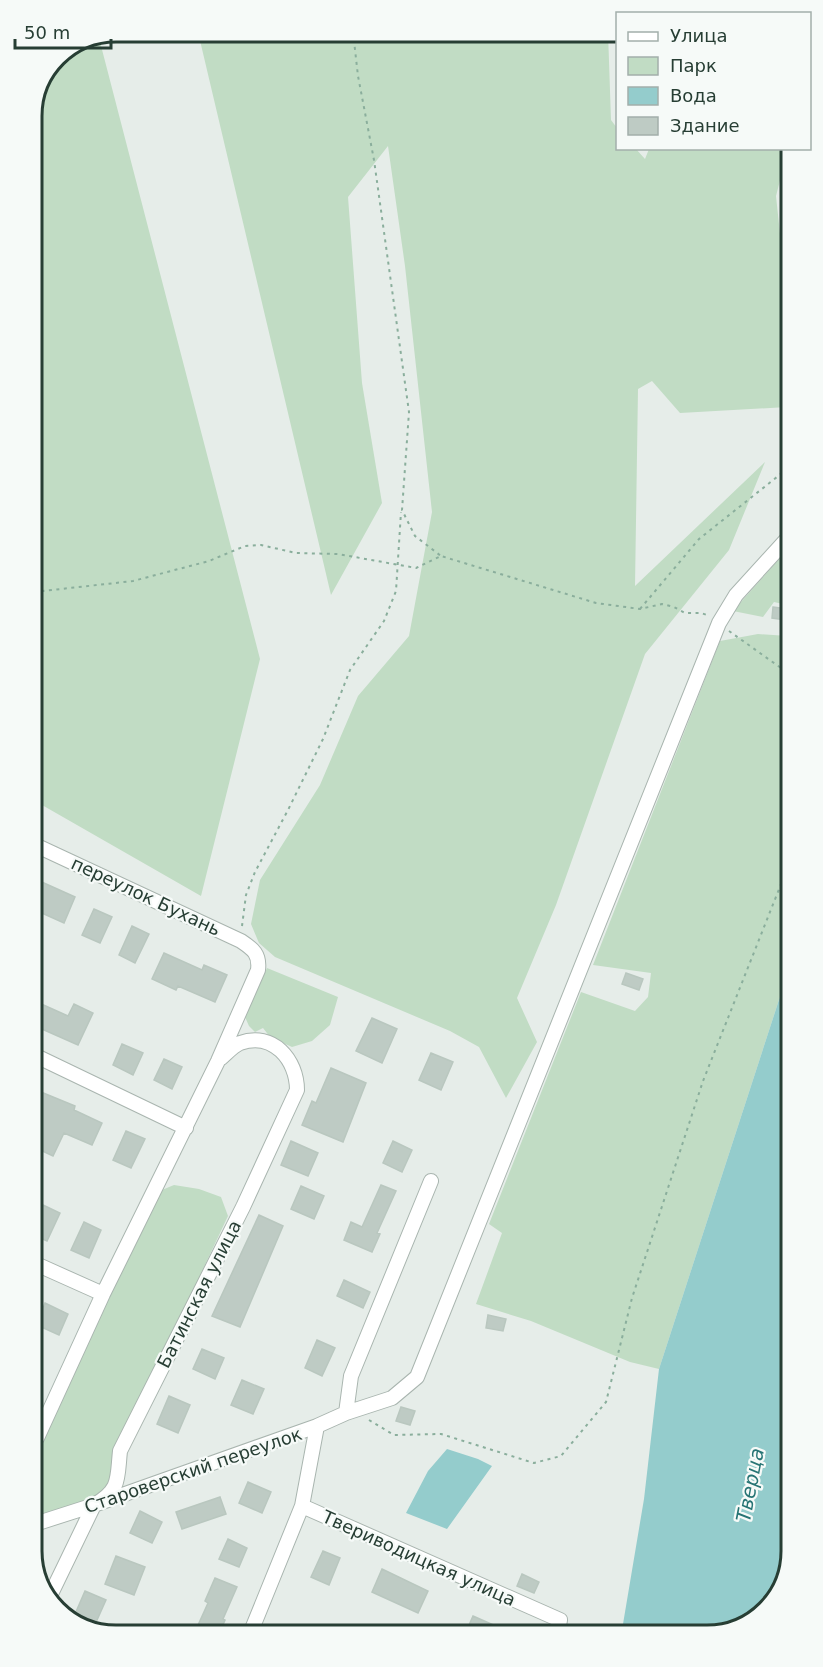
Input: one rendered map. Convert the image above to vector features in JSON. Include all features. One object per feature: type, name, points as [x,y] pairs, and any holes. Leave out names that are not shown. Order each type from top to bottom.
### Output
[{"type":"street","name":"Староверский переулок","points":[[42,1522],[392,1398],[417,1377],[720,621],[736,595],[781,546]]},
{"type":"street","name":"переулок Бухань","points":[[42,848],[241,941],[255,951]]},
{"type":"street","name":"Батинская улица","points":[[42,1427],[103,1294],[218,1060],[258,970],[259,961],[255,951]]},
{"type":"street","name":"Батинская улица","points":[[53,1590],[94,1505],[108,1497],[116,1484],[120,1451],[243,1207],[297,1090],[297,1077],[286,1054],[264,1042],[239,1043],[218,1060]]},
{"type":"street","points":[[42,1059],[186,1128]]},
{"type":"street","points":[[350,1412],[351,1376],[431,1182]]},
{"type":"street","points":[[42,1266],[103,1294]]},
{"type":"street","points":[[254,1625],[302,1506],[317,1426]]},
{"type":"street","name":"Твериводицкая улица","points":[[302,1506],[560,1620],[559,1625]]},
{"type":"path","points":[[241,941],[246,895],[323,739],[350,670],[384,621],[396,591],[409,412],[374,160],[358,76],[354,42]]},
{"type":"path","points":[[640,609],[699,539],[781,474]]},
{"type":"path","points":[[402,510],[414,536],[441,556],[596,603],[640,609],[662,604],[674,607],[685,614],[700,613],[720,621],[781,668]]},
{"type":"path","points":[[42,591],[133,581],[209,561],[245,546],[261,545],[296,553],[338,554],[399,563],[416,568],[441,556]]},
{"type":"path","points":[[350,1412],[394,1435],[441,1434],[534,1463],[561,1456],[606,1402],[632,1298],[703,1081],[781,884]]},
{"type":"green space","points":[[200,42],[608,42],[611,120],[616,127],[616,150],[637,150],[645,159],[649,150],[781,150],[781,176],[776,196],[781,243],[781,407],[680,413],[652,381],[638,389],[635,586],[765,462],[729,550],[645,654],[556,905],[517,998],[537,1042],[506,1098],[479,1047],[450,1031],[275,957],[259,943],[251,924],[260,880],[320,785],[358,696],[409,636],[432,512],[405,266],[388,146],[348,197],[362,383],[382,503],[331,595]]},
{"type":"green space","points":[[100,43],[260,659],[201,896],[42,805],[42,111],[54,75],[75,54]]},
{"type":"green space","points":[[781,557],[781,604],[774,602],[763,617],[733,611]]},
{"type":"green space","points":[[758,634],[781,636],[781,994],[659,1369],[630,1362],[531,1321],[476,1304],[502,1233],[489,1224],[581,992],[635,1011],[648,997],[651,973],[593,965],[720,641]]},
{"type":"green space","points":[[267,968],[338,997],[330,1025],[312,1041],[292,1047],[270,1037],[263,1028],[255,1032],[249,1026],[245,1017]]},
{"type":"green space","points":[[174,1185],[199,1189],[221,1197],[228,1216],[118,1450],[111,1485],[102,1497],[42,1516],[42,1439],[157,1192]]},
{"type":"water","name":"Тверца","points":[[781,994],[781,1551],[778,1570],[769,1592],[752,1610],[722,1624],[623,1625],[644,1499],[659,1369]]},
{"type":"water","points":[[447,1449],[492,1466],[447,1529],[406,1513],[428,1471]]},
{"type":"building","points":[[773,607],[781,608],[781,619],[772,618]]},
{"type":"building","points":[[42,882],[75,897],[64,923],[42,913]]},
{"type":"building","points":[[94,909],[112,917],[100,943],[82,935]]},
{"type":"building","points":[[132,926],[149,934],[135,963],[119,955]]},
{"type":"building","points":[[164,953],[202,970],[204,965],[227,975],[215,1002],[178,986],[176,990],[152,979]]},
{"type":"building","points":[[626,973],[643,979],[639,990],[622,984]]},
{"type":"building","points":[[42,1004],[68,1016],[74,1004],[93,1013],[78,1045],[42,1029]]},
{"type":"building","points":[[372,1018],[397,1029],[382,1063],[356,1051]]},
{"type":"building","points":[[122,1044],[143,1053],[133,1075],[113,1065]]},
{"type":"building","points":[[431,1053],[453,1062],[441,1090],[419,1080]]},
{"type":"building","points":[[164,1059],[182,1067],[172,1089],[154,1080]]},
{"type":"building","points":[[331,1068],[366,1083],[343,1142],[302,1125],[312,1101],[316,1103]]},
{"type":"building","points":[[42,1092],[75,1106],[74,1110],[102,1123],[92,1145],[64,1133],[53,1156],[42,1151]]},
{"type":"building","points":[[126,1131],[145,1139],[131,1168],[113,1160]]},
{"type":"building","points":[[291,1141],[318,1153],[308,1176],[281,1165]]},
{"type":"building","points":[[393,1141],[412,1150],[402,1172],[383,1163]]},
{"type":"building","points":[[381,1185],[396,1191],[377,1233],[380,1234],[372,1252],[344,1240],[351,1222],[362,1227]]},
{"type":"building","points":[[301,1186],[324,1196],[314,1219],[291,1209]]},
{"type":"building","points":[[43,1205],[60,1213],[47,1241],[42,1239]]},
{"type":"building","points":[[259,1215],[283,1226],[240,1327],[212,1316]]},
{"type":"building","points":[[84,1222],[101,1230],[89,1258],[71,1250]]},
{"type":"building","points":[[344,1280],[370,1292],[363,1308],[337,1296]]},
{"type":"building","points":[[45,1303],[68,1314],[59,1335],[42,1327],[42,1311]]},
{"type":"building","points":[[488,1315],[506,1319],[503,1331],[486,1328]]},
{"type":"building","points":[[317,1340],[335,1348],[322,1376],[305,1368]]},
{"type":"building","points":[[202,1349],[224,1358],[215,1379],[193,1369]]},
{"type":"building","points":[[242,1380],[264,1389],[253,1414],[231,1405]]},
{"type":"building","points":[[169,1396],[190,1405],[178,1433],[157,1424]]},
{"type":"building","points":[[401,1407],[415,1411],[410,1425],[396,1421]]},
{"type":"building","points":[[248,1482],[271,1492],[262,1513],[239,1503]]},
{"type":"building","points":[[220,1497],[226,1514],[182,1529],[176,1512]]},
{"type":"building","points":[[140,1511],[162,1522],[152,1543],[130,1533]]},
{"type":"building","points":[[228,1539],[247,1548],[239,1567],[219,1559]]},
{"type":"building","points":[[323,1551],[340,1558],[329,1585],[311,1577]]},
{"type":"building","points":[[116,1556],[145,1567],[134,1595],[105,1584]]},
{"type":"building","points":[[382,1569],[428,1591],[418,1613],[372,1592]]},
{"type":"building","points":[[522,1574],[539,1582],[534,1593],[517,1586]]},
{"type":"building","points":[[215,1578],[237,1587],[223,1619],[225,1620],[223,1625],[198,1625],[208,1603],[205,1601]]},
{"type":"building","points":[[85,1591],[106,1600],[96,1622],[75,1613]]},
{"type":"building","points":[[473,1616],[493,1625],[469,1625]]}]
